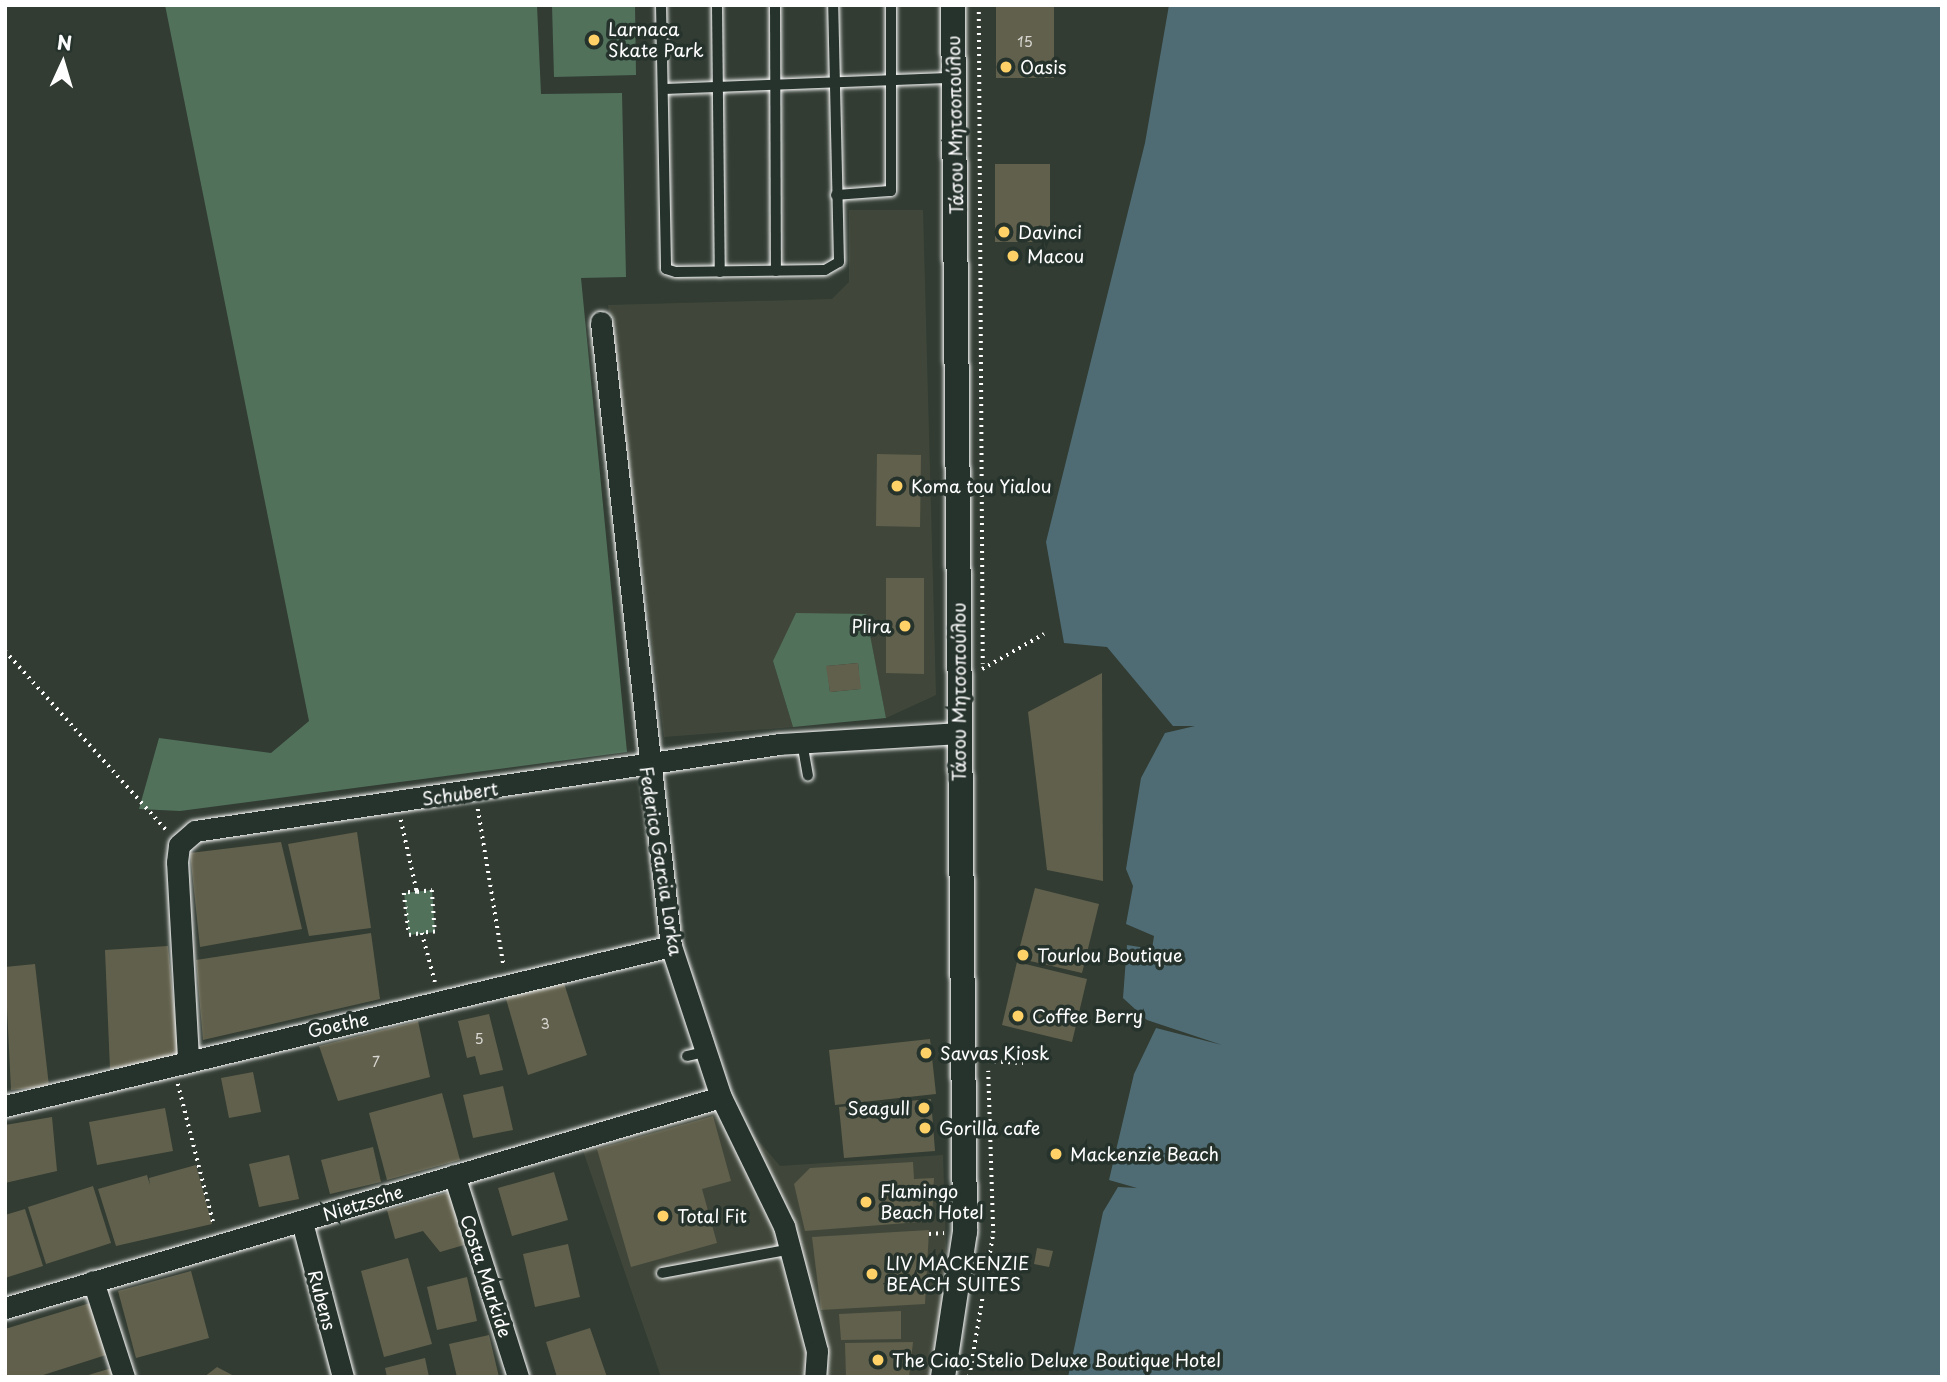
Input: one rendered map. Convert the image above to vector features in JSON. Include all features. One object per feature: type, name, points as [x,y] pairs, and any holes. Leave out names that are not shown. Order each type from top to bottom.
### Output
[{"type":"street","name":"Τάσου Μητσοπούλου","points":[[943,1377],[965,1233],[958,733],[953,5]]},
{"type":"street","name":"Federico Garcia Lorka","points":[[601,322],[646,765],[681,1002],[696,1054],[721,1097],[791,1249],[817,1352],[814,1377]]},
{"type":"street","name":"Schubert","points":[[179,845],[195,831],[475,793],[802,741],[958,733]]},
{"type":"street","points":[[179,845],[180,1061]]},
{"type":"street","name":"Goethe","points":[[5,1106],[180,1061],[671,946]]},
{"type":"street","name":"Nietzsche","points":[[5,1308],[218,1242],[302,1222],[721,1097]]},
{"type":"street","name":"Costa Markide","points":[[454,1175],[518,1377]]},
{"type":"street","name":"Rubens","points":[[302,1222],[343,1377]]},
{"type":"street","points":[[93,1281],[124,1377]]},
{"type":"lane","points":[[661,5],[666,269],[720,272],[825,270],[839,262],[833,5]]},
{"type":"lane","points":[[717,5],[720,272]]},
{"type":"lane","points":[[775,5],[776,271]]},
{"type":"lane","points":[[836,195],[891,191],[891,5]]},
{"type":"lane","points":[[663,89],[955,78]]},
{"type":"lane","points":[[802,741],[808,775]]},
{"type":"lane","points":[[662,1273],[791,1249]]},
{"type":"path","points":[[979,5],[983,682]]},
{"type":"path","points":[[995,665],[1044,634]]},
{"type":"path","points":[[5,650],[179,845]]},
{"type":"path","points":[[475,793],[506,983]]},
{"type":"path","points":[[397,803],[417,891]]},
{"type":"path","points":[[432,890],[435,932],[422,933],[409,935],[404,893],[432,890]]},
{"type":"path","points":[[422,933],[440,1000]]},
{"type":"path","points":[[969,1377],[991,1211],[987,1047]]},
{"type":"path","points":[[180,1061],[218,1242]]},
{"type":"path","points":[[987,1061],[1023,1063]]},
{"type":"path","points":[[991,1211],[1001,1210]]},
{"type":"shaded area","points":[[849,210],[923,210],[936,695],[886,718],[866,615],[773,661],[793,727],[664,737],[608,305],[832,299],[849,282]]},
{"type":"shaded area","points":[[721,1097],[780,1166],[943,1155],[949,1339],[935,1377],[661,1377],[579,1139]]},
{"type":"green space","points":[[165,5],[537,5],[541,94],[622,93],[626,277],[581,278],[627,752],[180,811],[139,809],[159,738],[271,753],[309,721]]},
{"type":"green space","name":"Larnaca Skate Park","points":[[552,5],[635,5],[636,75],[554,77]]},
{"type":"green space","points":[[796,613],[866,614],[886,718],[793,727],[773,661]],"holes":[[[858,663],[860,689],[830,692],[827,666]]]},
{"type":"green space","points":[[432,890],[435,932],[409,935],[404,893]]},
{"type":"water","points":[[1169,5],[1942,5],[1942,1377],[1068,1377],[1103,1212],[1118,1187],[1137,1188],[1109,1180],[1134,1074],[1156,1028],[1222,1045],[1147,1020],[1123,998],[1127,945],[1152,949],[1154,936],[1126,924],[1133,886],[1126,869],[1141,778],[1165,733],[1195,726],[1173,726],[1107,647],[1064,643],[1046,542],[1145,143]]},
{"type":"building","points":[[996,5],[1054,5],[1054,78],[996,78]]},
{"type":"building","points":[[995,164],[1050,164],[1050,242],[995,242]]},
{"type":"building","points":[[877,454],[921,455],[920,527],[876,526]]},
{"type":"building","name":"Plira","points":[[886,578],[924,578],[924,674],[886,673]]},
{"type":"building","points":[[858,663],[861,689],[830,692],[826,666]]},
{"type":"building","points":[[1102,673],[1103,881],[1047,870],[1028,712]]},
{"type":"building","points":[[357,832],[371,928],[309,936],[288,844]]},
{"type":"building","points":[[281,842],[302,929],[200,947],[190,853]]},
{"type":"building","points":[[1035,888],[1099,904],[1082,973],[1017,958]]},
{"type":"building","points":[[371,933],[380,999],[203,1040],[196,960]]},
{"type":"building","points":[[168,946],[179,1057],[110,1069],[105,950]]},
{"type":"building","points":[[1017,962],[1087,979],[1072,1042],[1002,1025]]},
{"type":"building","points":[[35,964],[49,1086],[11,1090],[5,967]]},
{"type":"building","points":[[563,980],[587,1055],[528,1075],[504,992]]},
{"type":"building","points":[[489,1014],[503,1070],[480,1075],[475,1056],[467,1058],[458,1021]]},
{"type":"building","points":[[418,1021],[430,1077],[338,1101],[319,1046]]},
{"type":"building","points":[[930,1039],[936,1094],[835,1105],[829,1050]]},
{"type":"building","points":[[253,1072],[261,1112],[229,1118],[221,1078]]},
{"type":"building","points":[[503,1086],[513,1130],[473,1138],[463,1095]]},
{"type":"building","points":[[442,1093],[460,1160],[387,1180],[369,1113]]},
{"type":"building","points":[[931,1099],[935,1151],[844,1158],[839,1107]]},
{"type":"building","points":[[165,1108],[173,1151],[97,1165],[89,1122]]},
{"type":"building","name":"Total Fit","points":[[713,1116],[731,1181],[702,1189],[717,1243],[631,1267],[597,1149]]},
{"type":"building","points":[[52,1117],[57,1171],[5,1183],[5,1125]]},
{"type":"building","points":[[373,1147],[381,1182],[330,1194],[321,1160]]},
{"type":"building","points":[[289,1155],[299,1199],[259,1207],[249,1164]]},
{"type":"building","name":"Flamingo Beach Hotel","points":[[913,1162],[914,1179],[934,1178],[932,1221],[805,1231],[794,1184],[810,1168]]},
{"type":"building","points":[[196,1165],[212,1224],[116,1246],[98,1189],[147,1175],[150,1185],[149,1178]]},
{"type":"building","points":[[554,1172],[568,1220],[512,1236],[498,1188]]},
{"type":"building","points":[[93,1186],[111,1243],[46,1264],[28,1207]]},
{"type":"building","points":[[449,1192],[464,1245],[440,1252],[423,1231],[395,1239],[387,1210]]},
{"type":"building","points":[[25,1209],[43,1266],[5,1278],[5,1215]]},
{"type":"building","name":"LIV MACKENZIE BEACH SUITES","points":[[929,1230],[925,1304],[821,1310],[812,1237]]},
{"type":"building","points":[[568,1244],[580,1297],[535,1307],[523,1254]]},
{"type":"building","points":[[1037,1248],[1053,1251],[1049,1267],[1034,1264]]},
{"type":"building","points":[[408,1258],[432,1344],[384,1357],[361,1271]]},
{"type":"building","points":[[191,1271],[209,1338],[136,1358],[118,1291]]},
{"type":"building","points":[[467,1277],[477,1321],[437,1330],[427,1287]]},
{"type":"building","points":[[90,1303],[106,1355],[37,1377],[5,1377],[5,1329]]},
{"type":"building","points":[[901,1311],[901,1339],[841,1340],[839,1314]]},
{"type":"building","points":[[590,1328],[607,1377],[557,1377],[546,1342]]},
{"type":"building","points":[[489,1335],[499,1377],[457,1377],[449,1344]]},
{"type":"building","name":"The Ciao Stelio Deluxe Boutique Hotel","points":[[913,1342],[909,1377],[846,1377],[845,1343]]},
{"type":"building","points":[[425,1358],[429,1377],[387,1377],[385,1368]]},
{"type":"building","points":[[115,1367],[117,1377],[85,1377],[85,1376]]},
{"type":"building","points":[[217,1367],[236,1377],[204,1377]]},
{"type":"place","name":"Larnaca Skate Park","points":[[594,40]]},
{"type":"place","name":"Oasis","points":[[1006,67]]},
{"type":"place","name":"Davinci","points":[[1004,232]]},
{"type":"place","name":"Macou","points":[[1013,256]]},
{"type":"place","name":"Koma tou Yialou","points":[[897,486]]},
{"type":"place","name":"Plira","points":[[905,626]]},
{"type":"place","name":"Tourlou Boutique","points":[[1023,955]]},
{"type":"place","name":"Coffee Berry","points":[[1018,1016]]},
{"type":"place","name":"Savvas Kiosk","points":[[926,1053]]},
{"type":"place","name":"Seagull","points":[[924,1108]]},
{"type":"place","name":"Gorilla cafe","points":[[925,1128]]},
{"type":"place","name":"Mackenzie Beach","points":[[1056,1154]]},
{"type":"place","name":"Flamingo Beach Hotel","points":[[866,1202]]},
{"type":"place","name":"Total Fit","points":[[663,1216]]},
{"type":"place","name":"LIV MACKENZIE BEACH SUITES","points":[[872,1274]]},
{"type":"place","name":"The Ciao Stelio Deluxe Boutique Hotel","points":[[878,1360]]}]
